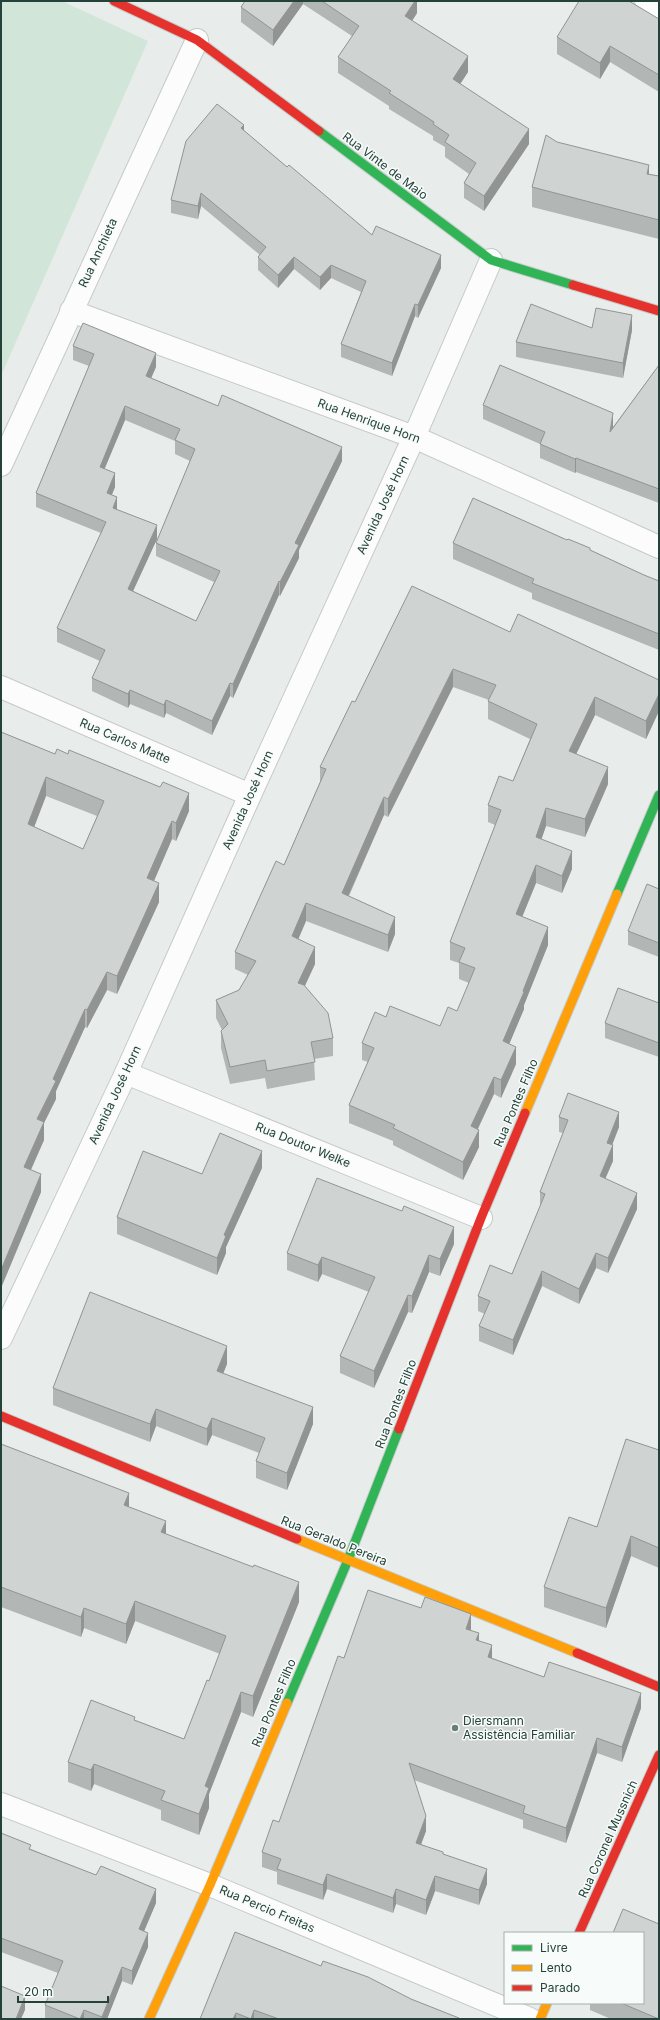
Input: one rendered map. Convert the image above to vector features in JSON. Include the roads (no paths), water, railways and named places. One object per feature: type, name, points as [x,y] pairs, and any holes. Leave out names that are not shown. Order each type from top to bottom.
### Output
[{"type":"street","name":"Rua Vinte de Maio","points":[[114,1],[197,40],[491,260],[659,311]]},
{"type":"street","points":[[646,1],[659,8]]},
{"type":"street","name":"Rua Anchieta","points":[[1,465],[197,40]]},
{"type":"street","name":"Avenida José Horn","points":[[1,1338],[126,1073],[250,795],[414,437],[491,260]]},
{"type":"street","name":"Rua Henrique Horn","points":[[71,311],[414,437],[659,547]]},
{"type":"street","name":"Rua Carlos Matte","points":[[1,687],[250,795]]},
{"type":"street","name":"Rua Pontes Filho","points":[[149,2019],[210,1885],[348,1560],[481,1218],[659,795]]},
{"type":"street","name":"Rua Doutor Welke","points":[[126,1073],[481,1218]]},
{"type":"street","name":"Rua Geraldo Pereira","points":[[1,1416],[659,1687]]},
{"type":"street","name":"Rua Coronel Mussnich","points":[[579,1932],[659,1755]]},
{"type":"street","name":"Rua Percio Freitas","points":[[1,1804],[210,1885],[530,2019]]},
{"type":"street","points":[[540,2019],[547,2004]]},
{"type":"place","name":"Diersmann Assistência Familiar","points":[[455,1728]]}]
